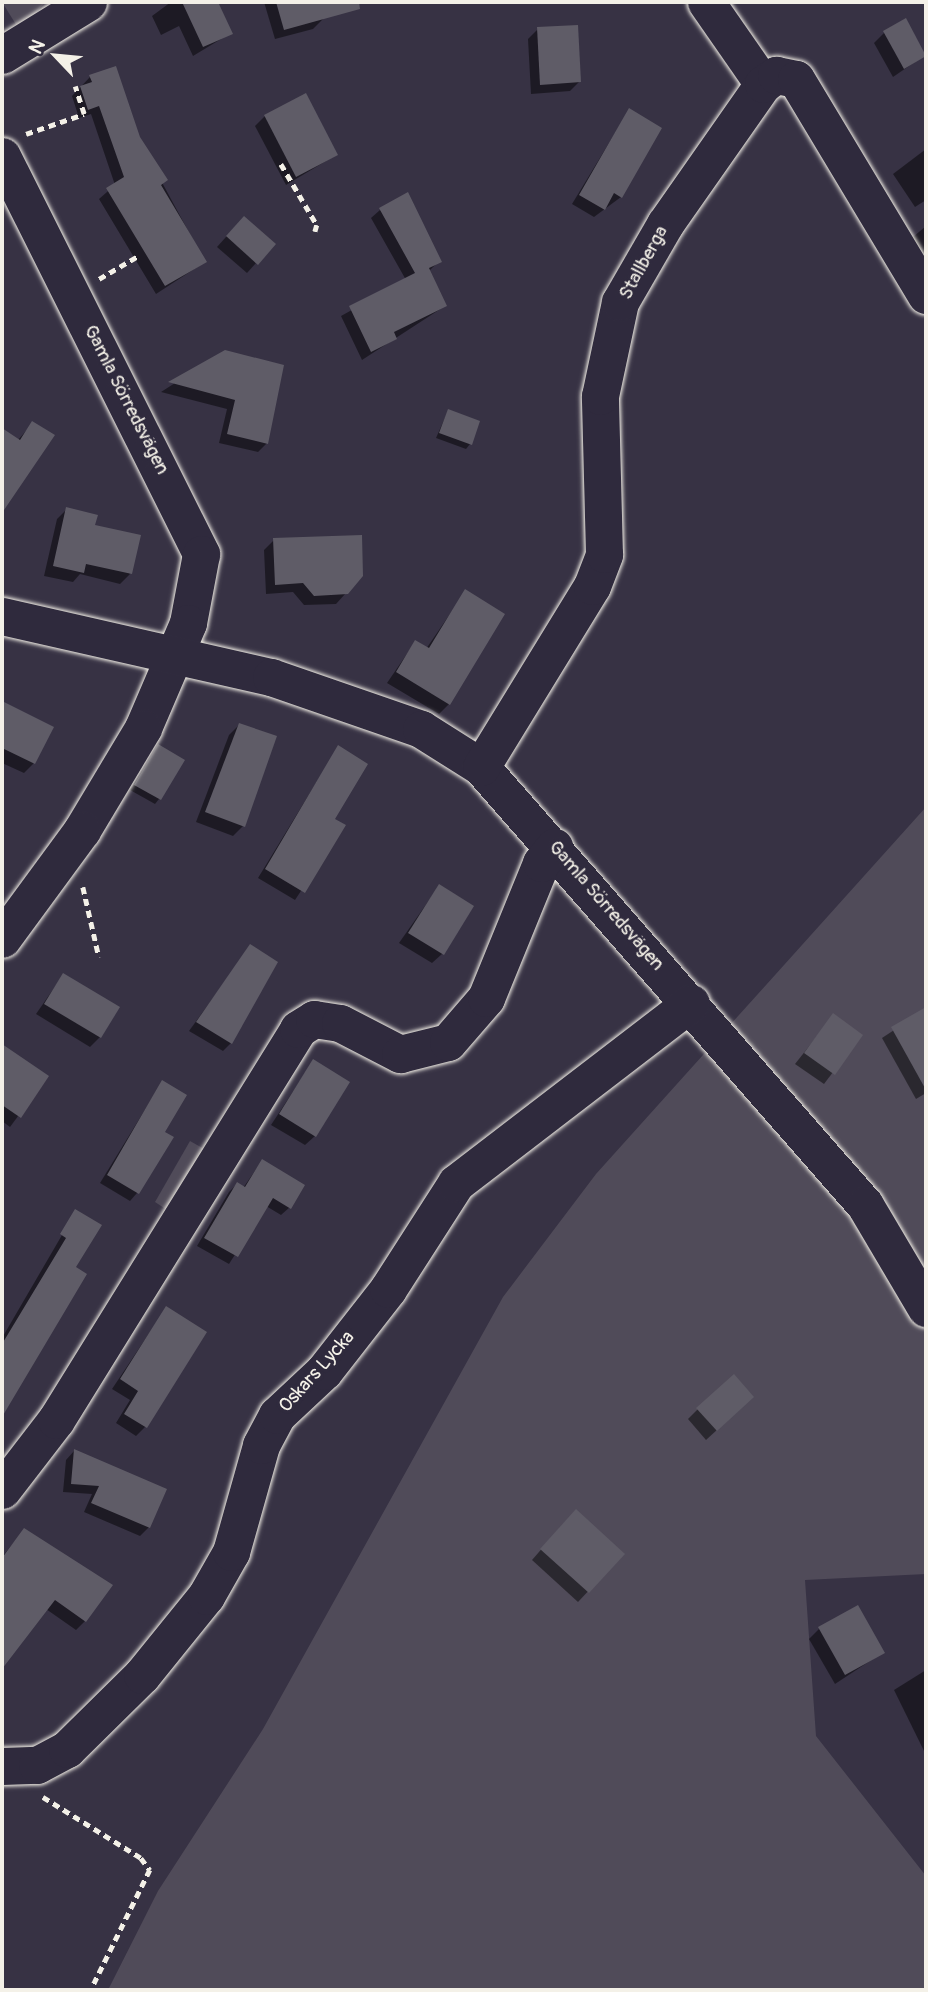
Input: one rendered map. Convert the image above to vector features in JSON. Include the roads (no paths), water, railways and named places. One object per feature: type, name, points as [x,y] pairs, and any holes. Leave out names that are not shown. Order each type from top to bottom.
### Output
[{"type":"street","points":[[2,55],[88,2]]},
{"type":"street","points":[[706,2],[763,84],[776,75],[796,79],[926,296]]},
{"type":"street","name":"Stallberga","points":[[481,767],[592,586],[604,554],[600,396],[620,302],[665,224],[763,84]]},
{"type":"street","name":"Gamla Sörredsvägen","points":[[2,939],[73,844],[126,761],[176,652],[200,580],[200,540],[71,296],[8,147]]},
{"type":"street","name":"Gamla Sörredsvägen","points":[[2,616],[176,652],[380,712],[446,742],[481,767],[691,1003],[865,1205],[926,1308]]},
{"type":"street","points":[[2,1490],[56,1419],[299,1029],[314,1019],[332,1021],[400,1054],[448,1042],[486,998],[541,863],[554,847]]},
{"type":"street","name":"Oskars Lycka","points":[[2,1766],[37,1765],[67,1749],[142,1675],[206,1596],[231,1552],[261,1445],[277,1415],[324,1371],[388,1289],[456,1183],[691,1003]]}]
